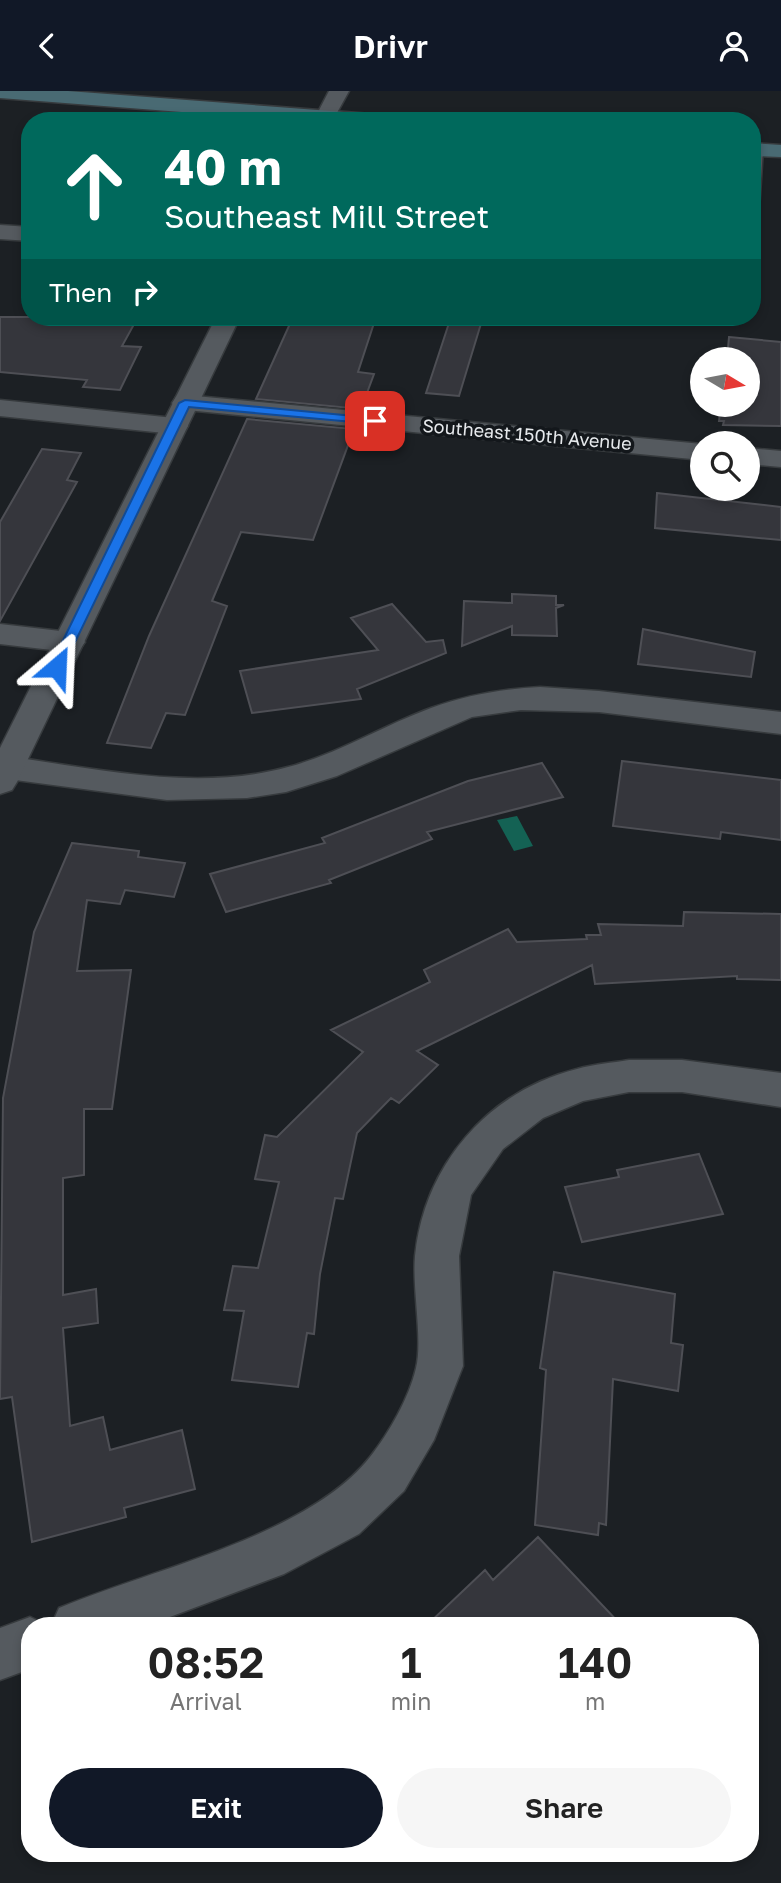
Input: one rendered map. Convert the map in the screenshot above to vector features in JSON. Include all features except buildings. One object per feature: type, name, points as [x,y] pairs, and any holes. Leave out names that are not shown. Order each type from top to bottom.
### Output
[{"type":"main road","points":[[0,92],[61,94],[251,112]]},
{"type":"main road","points":[[761,149],[781,151]]},
{"type":"street","points":[[328,112],[339,91]]},
{"type":"street","points":[[0,232],[21,233]]},
{"type":"street","points":[[223,326],[4,775],[174,790],[250,788],[326,768],[443,715],[481,704],[526,698],[569,698],[781,723]]},
{"type":"street","name":"Southeast 150th Avenue","points":[[0,408],[179,414],[690,451]]},
{"type":"street","points":[[760,457],[781,459]]},
{"type":"street","points":[[0,634],[69,642]]},
{"type":"street","points":[[101,1617],[284,1549],[342,1517],[387,1474],[417,1424],[440,1366],[437,1256],[451,1190],[488,1137],[529,1106],[577,1085],[629,1076],[682,1076],[781,1090]]},
{"type":"street","points":[[0,1654],[21,1646]]},
{"type":"shaded area","points":[[517,816],[533,846],[514,851],[497,820]]},
{"type":"route","points":[[57,667],[185,403],[375,421]]}]
